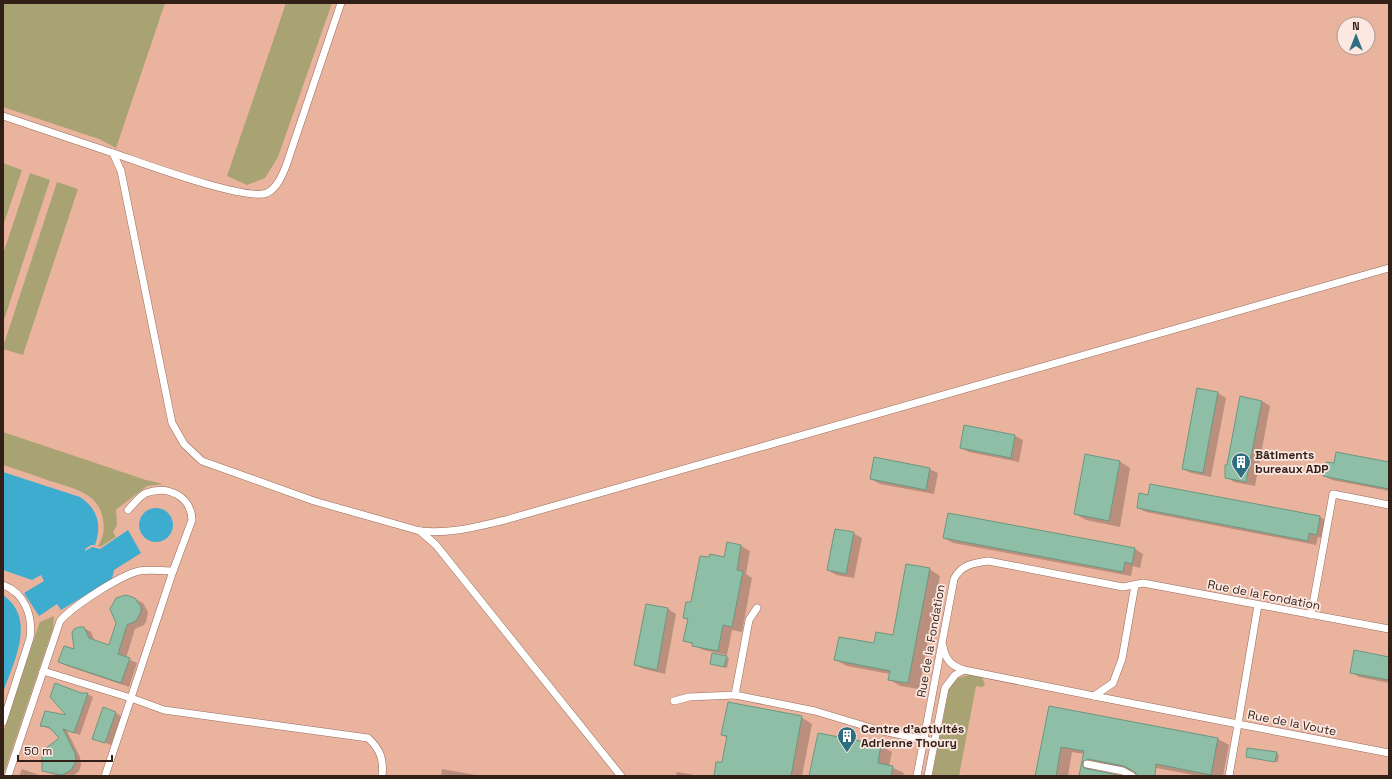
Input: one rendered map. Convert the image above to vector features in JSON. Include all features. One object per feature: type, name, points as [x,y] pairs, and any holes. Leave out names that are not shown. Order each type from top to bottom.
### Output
[{"type":"lane","points":[[3,116],[232,192],[259,195],[267,193],[278,182],[286,166],[341,3]]},
{"type":"lane","points":[[113,153],[121,170],[172,423],[184,444],[202,460],[314,501],[420,531],[461,531],[505,520],[1389,268]]},
{"type":"lane","points":[[104,776],[173,571],[192,520],[192,512],[188,503],[178,494],[160,490],[145,494],[128,510]]},
{"type":"lane","points":[[1311,615],[1333,494],[1389,505]]},
{"type":"lane","points":[[420,531],[436,545],[621,776]]},
{"type":"lane","name":"Rue de la Fondation","points":[[917,776],[954,579],[957,572],[969,564],[988,562],[1123,587],[1142,583],[1389,629]]},
{"type":"lane","points":[[8,776],[60,621],[79,604],[139,571],[173,571]]},
{"type":"lane","points":[[3,585],[16,592],[22,598],[29,612],[31,629],[30,638],[3,722]]},
{"type":"lane","points":[[1094,696],[1112,683],[1122,658],[1135,585]]},
{"type":"lane","name":"Rue de la Voute","points":[[1258,605],[1238,724],[1389,753]]},
{"type":"lane","points":[[735,695],[749,620],[757,608]]},
{"type":"lane","points":[[942,644],[948,660],[952,665],[964,670],[1238,724],[1229,776]]},
{"type":"lane","name":"Rue de la Fondation","points":[[928,776],[945,688],[955,675],[964,670]]},
{"type":"lane","points":[[43,671],[131,698],[164,710],[368,738],[381,753],[383,767],[382,776]]},
{"type":"lane","points":[[674,701],[689,697],[735,695],[815,711],[878,730],[935,742]]},
{"type":"lane","points":[[1087,764],[1123,771],[1132,776]]},
{"type":"shaded area","points":[[3,3],[1389,3],[1389,776],[3,776]]},
{"type":"shaded area","points":[[3,3],[165,3],[116,148],[99,139],[3,107]]},
{"type":"shaded area","points":[[286,3],[332,3],[278,157],[265,178],[247,185],[227,176]]},
{"type":"shaded area","points":[[3,163],[22,170],[3,226]]},
{"type":"shaded area","points":[[30,173],[50,180],[3,323],[3,254]]},
{"type":"shaded area","points":[[57,182],[78,189],[23,355],[3,349],[3,347]]},
{"type":"shaded area","points":[[3,432],[146,480],[163,484],[147,486],[116,510],[117,525],[113,532],[116,537],[100,547],[98,546],[103,534],[104,524],[101,511],[97,504],[84,493],[76,489],[3,465]]},
{"type":"shaded area","points":[[54,616],[53,628],[3,776],[3,733],[39,624],[40,622]]},
{"type":"shaded area","points":[[969,675],[982,677],[985,685],[982,687],[976,686],[959,776],[932,776],[949,689],[958,678]]},
{"type":"water","points":[[3,472],[80,497],[86,502],[95,512],[98,531],[95,545],[91,545],[85,549],[85,551],[92,547],[100,549],[128,530],[141,553],[114,570],[112,579],[61,610],[57,604],[39,616],[24,593],[44,581],[41,575],[32,580],[3,570]]},
{"type":"water","points":[[156,508],[168,513],[173,525],[168,537],[156,542],[144,537],[139,525],[144,513]]},
{"type":"water","points":[[3,595],[13,605],[19,616],[21,628],[17,654],[3,693]]},
{"type":"building","points":[[1197,388],[1218,392],[1203,473],[1182,469]]},
{"type":"building","points":[[1240,396],[1262,401],[1246,482],[1225,478],[1225,465],[1227,465]]},
{"type":"building","points":[[964,425],[1015,435],[1011,458],[960,448]]},
{"type":"building","points":[[1336,452],[1389,462],[1389,489],[1323,476],[1326,462],[1334,463]]},
{"type":"building","points":[[1085,454],[1120,461],[1109,521],[1074,514]]},
{"type":"building","points":[[874,457],[930,468],[926,490],[870,479]]},
{"type":"building","points":[[1150,484],[1320,516],[1317,535],[1309,533],[1308,541],[1137,508],[1139,493],[1148,495]]},
{"type":"building","points":[[948,513],[1135,548],[1132,564],[1125,562],[1123,572],[943,538]]},
{"type":"building","points":[[835,529],[854,532],[846,574],[827,570]]},
{"type":"building","points":[[727,542],[741,545],[737,570],[743,571],[732,627],[723,625],[718,651],[692,646],[693,643],[683,641],[688,619],[683,618],[686,602],[691,602],[700,556],[709,557],[710,554],[724,557]]},
{"type":"building","points":[[906,564],[930,568],[908,683],[888,680],[890,671],[834,660],[839,637],[874,643],[876,632],[893,635]]},
{"type":"building","points":[[126,595],[135,598],[141,607],[141,612],[136,621],[127,625],[118,654],[130,658],[121,683],[58,662],[64,646],[74,649],[72,633],[74,629],[79,627],[84,627],[89,638],[109,645],[116,623],[110,609],[116,598]]},
{"type":"building","points":[[646,604],[668,608],[657,670],[634,665]]},
{"type":"building","points":[[1354,650],[1389,657],[1389,680],[1350,673]]},
{"type":"building","points":[[712,653],[727,656],[724,667],[710,664]]},
{"type":"building","points":[[55,683],[81,693],[88,693],[74,733],[63,729],[75,753],[76,761],[71,770],[62,775],[42,771],[42,756],[45,749],[59,738],[49,727],[40,726],[45,711],[66,715],[50,697]]},
{"type":"building","points":[[728,702],[802,716],[791,776],[714,776],[716,762],[722,762],[727,736],[721,735]]},
{"type":"building","points":[[1049,706],[1218,738],[1211,775],[1156,764],[1155,776],[1137,776],[1135,772],[1124,766],[1088,759],[1082,763],[1084,768],[1122,776],[1079,776],[1084,751],[1061,747],[1056,776],[1035,776]]},
{"type":"building","points":[[103,707],[116,712],[105,743],[92,739]]},
{"type":"building","name":"Centre d'activités Adrienne Thoury","points":[[818,733],[881,745],[878,763],[893,766],[891,776],[809,776]]},
{"type":"building","points":[[1247,748],[1277,752],[1275,762],[1246,757]]},
{"type":"place","name":"Bâtiments bureaux ADP","points":[[1241,479]]},
{"type":"place","name":"Centre d'activités Adrienne Thoury","points":[[847,753]]}]
